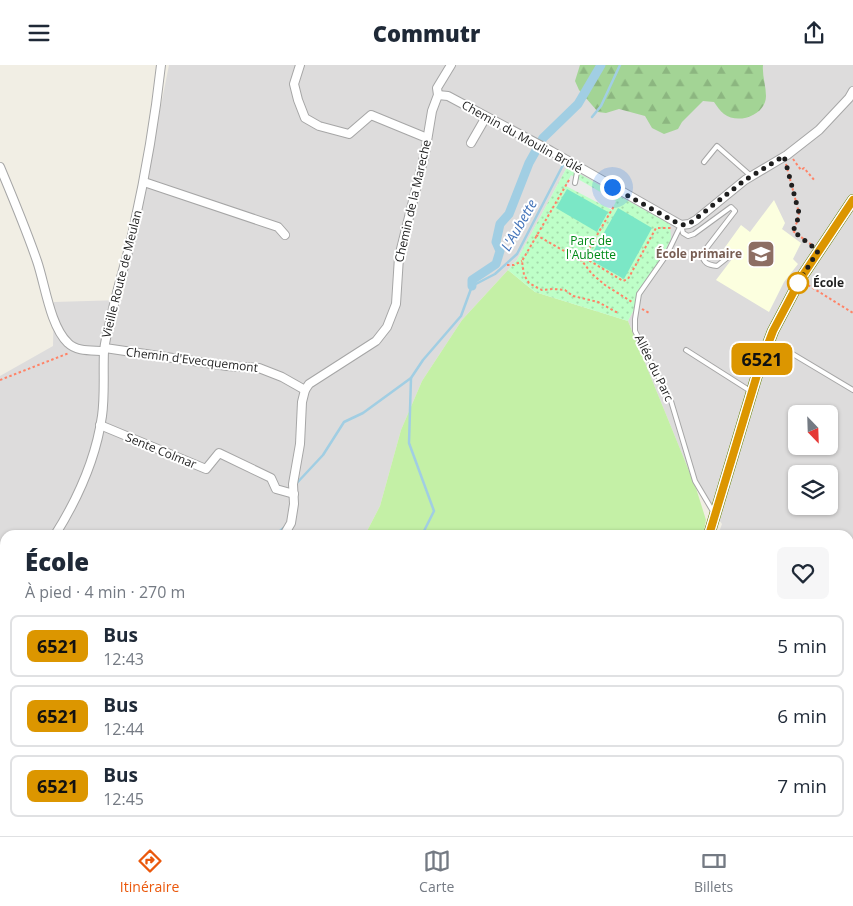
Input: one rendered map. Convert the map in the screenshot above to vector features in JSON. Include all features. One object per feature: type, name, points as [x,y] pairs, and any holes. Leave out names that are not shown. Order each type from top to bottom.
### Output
[{"type":"street","name":"Vieille Route de Meulan","points":[[58,530],[66,518],[88,467],[100,425],[104,349],[115,294],[134,228],[144,182],[153,135],[162,65]]},
{"type":"street","points":[[300,65],[294,84],[305,118],[319,126],[348,134],[371,115],[427,138]]},
{"type":"street","name":"Chemin de la Mareche","points":[[305,390],[309,384],[376,341],[387,327],[396,304],[399,257],[425,153],[432,111],[438,95],[437,88],[451,65]]},
{"type":"street","name":"Chemin du Moulin Brûlé","points":[[438,95],[448,96],[681,225]]},
{"type":"street","points":[[681,225],[689,224],[696,220],[751,176],[786,155],[820,130],[852,97]]},
{"type":"street","points":[[471,143],[486,117]]},
{"type":"street","points":[[0,167],[38,262],[58,328],[68,344],[78,349]]},
{"type":"street","points":[[144,182],[278,227],[285,235]]},
{"type":"street","points":[[710,530],[769,340],[800,280],[853,200]]},
{"type":"street","name":"Chemin d'Evecquemont","points":[[78,349],[104,349],[227,366],[259,368],[282,377],[305,390]]},
{"type":"street","points":[[286,530],[294,504],[293,483],[300,444],[302,402],[305,390]]},
{"type":"street","name":"Sente Colmar","points":[[100,425],[206,469],[220,453],[271,479],[276,489],[294,494]]},
{"type":"lane","points":[[704,162],[716,146],[751,176]]},
{"type":"lane","points":[[574,183],[578,167]]},
{"type":"lane","points":[[681,225],[683,233],[688,236],[694,234],[731,207],[734,211],[702,254],[703,260],[708,265],[717,266],[727,258]]},
{"type":"lane","name":"Allée du Parc","points":[[681,225],[667,254],[639,294],[635,331],[671,401],[695,481],[715,515]]},
{"type":"lane","points":[[769,340],[853,390]]},
{"type":"lane","points":[[686,350],[752,392]]},
{"type":"path","points":[[786,155],[801,170],[804,168],[815,181]]},
{"type":"path","points":[[786,155],[799,213],[793,231],[818,251]]},
{"type":"path","points":[[507,265],[514,265],[522,261],[569,180]]},
{"type":"path","points":[[582,261],[614,206]]},
{"type":"path","points":[[585,258],[623,281],[628,279],[656,229],[664,229]]},
{"type":"path","points":[[536,235],[582,261],[592,274],[605,285],[649,313]]},
{"type":"path","points":[[522,261],[524,275],[529,283],[536,287],[542,290],[565,290],[573,296],[598,302],[618,313]]},
{"type":"path","points":[[800,280],[853,313]]},
{"type":"path","points":[[0,380],[78,349]]},
{"type":"shaded area","points":[[169,65],[853,65],[853,530],[720,530],[722,524],[696,488],[628,321],[671,239],[567,167],[517,260],[462,320],[422,381],[401,430],[380,506],[368,530],[0,530],[0,376],[53,346],[54,302],[122,300]]},
{"type":"shaded area","points":[[571,175],[616,201],[612,210],[566,186]]},
{"type":"shaded area","name":"École primaire","points":[[774,200],[785,223],[782,229],[801,243],[793,259],[798,264],[784,282],[769,312],[716,280],[732,259],[723,250],[741,225],[750,232]]},
{"type":"green space","points":[[580,65],[763,65],[766,92],[765,103],[756,113],[736,119],[724,114],[714,102],[703,101],[682,122],[678,129],[664,134],[652,128],[645,116],[619,109],[606,113],[598,112],[579,90],[575,81]]},
{"type":"green space","name":"Parc de l'Aubette","points":[[567,167],[670,224],[671,239],[628,321],[535,292],[508,270],[517,260]]},
{"type":"green space","points":[[567,189],[608,212],[597,232],[556,208]]},
{"type":"green space","points":[[618,208],[652,228],[624,279],[589,259]]},
{"type":"green space","points":[[508,270],[535,292],[628,321],[696,488],[706,520],[704,530],[368,530],[380,506],[401,430],[422,381],[462,320]]},
{"type":"waterway","points":[[472,286],[472,280],[496,264],[500,251],[496,242],[500,224],[509,214],[529,163],[543,138],[578,104],[601,65]]},
{"type":"waterway","name":"L'Aubette","points":[[592,117],[601,106],[620,65]]},
{"type":"waterway","name":"L'Aubette","points":[[295,485],[323,455],[344,422],[363,413],[411,378],[423,360],[461,316],[472,286],[495,274],[517,254],[563,165]]},
{"type":"waterway","name":"L'Aubette","points":[[411,378],[409,443],[434,511],[424,530]]},
{"type":"waterway","name":"L'Aubette","points":[[281,530],[286,526]]},
{"type":"bus line","name":"6521","points":[[710,530],[760,365],[773,331],[792,292],[853,200]]},
{"type":"place","name":"École primaire","points":[[761,254]]},
{"type":"place","name":"École","points":[[798,283]]},
{"type":"route","points":[[612,187],[681,225],[689,224],[745,180],[784,156],[799,213],[793,231],[818,251],[798,283]]}]
